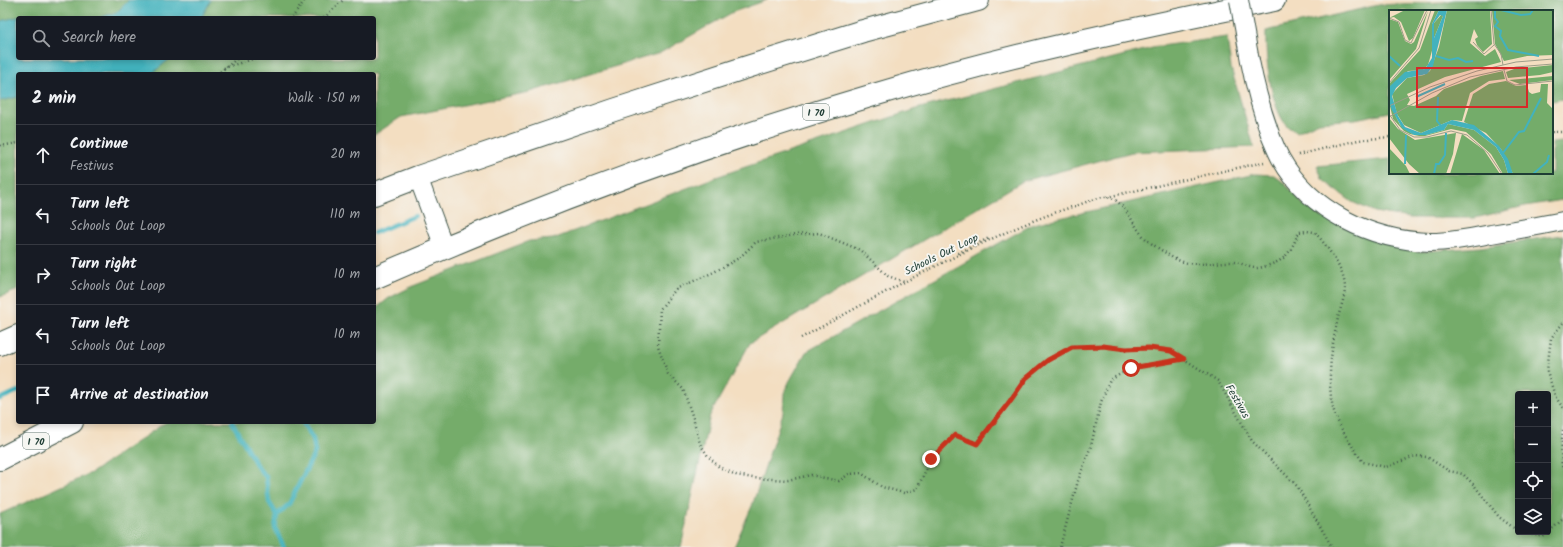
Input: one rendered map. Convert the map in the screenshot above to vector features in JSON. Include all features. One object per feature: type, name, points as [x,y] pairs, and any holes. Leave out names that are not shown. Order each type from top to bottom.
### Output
[{"type":"highway","points":[[376,193],[614,110],[741,69],[862,31],[978,0]]},
{"type":"highway","name":"I 70","points":[[376,277],[444,247],[640,171],[764,128],[879,93],[992,62],[1139,27],[1274,0]]},
{"type":"highway","points":[[0,344],[16,337]]},
{"type":"highway","name":"I 70","points":[[0,460],[68,424]]},
{"type":"lane","points":[[1238,0],[1259,102],[1280,158],[1291,176],[1328,211],[1350,223],[1375,232],[1403,239],[1430,242],[1457,240],[1563,221]]},
{"type":"lane","points":[[418,178],[444,247]]},
{"type":"path","points":[[293,16],[305,0]]},
{"type":"path","points":[[326,16],[343,0]]},
{"type":"path","points":[[219,72],[235,60]]},
{"type":"path","points":[[224,68],[250,60]]},
{"type":"path","points":[[801,338],[863,302],[975,244],[1029,220],[1105,197],[1318,151],[1358,140],[1389,137]]},
{"type":"path","points":[[0,146],[16,143]]},
{"type":"path","points":[[1105,197],[1114,199],[1122,205],[1145,238],[1171,256],[1182,262],[1192,264],[1235,262],[1255,268],[1270,265],[1279,261],[1290,252],[1299,232],[1315,232],[1323,241],[1340,269],[1345,288],[1334,338],[1330,369],[1332,403],[1342,431],[1363,462],[1386,467],[1415,456],[1427,457],[1449,471],[1463,474],[1474,485],[1499,517],[1515,528]]},
{"type":"path","name":"Schools Out Loop","points":[[904,282],[888,276],[860,250],[819,233],[788,235],[756,242],[738,258],[720,269],[676,289],[660,308],[658,346],[668,374],[683,389],[700,444],[708,456],[719,467],[742,476],[788,480],[811,475],[839,481],[849,474],[862,473],[882,486],[904,493],[917,489],[931,459],[955,435],[977,444],[1026,378],[1048,360],[1072,347],[1103,346],[1126,349],[1149,348],[1171,351],[1184,359]]},
{"type":"path","points":[[1563,323],[1551,338],[1547,371],[1555,396],[1563,408]]},
{"type":"path","points":[[1060,547],[1078,481],[1090,446],[1101,402],[1110,380],[1131,368],[1184,359]]},
{"type":"path","name":"Festivus","points":[[1184,359],[1218,381],[1252,441],[1297,486],[1332,547]]},
{"type":"path","points":[[1563,430],[1561,440],[1561,465],[1563,468]]},
{"type":"path","points":[[1551,530],[1563,519]]},
{"type":"path","points":[[1535,535],[1543,537],[1545,535]]},
{"type":"green space","points":[[0,0],[129,0],[117,12],[105,16],[27,15],[16,16],[16,17],[0,21]]},
{"type":"green space","points":[[211,0],[767,0],[733,12],[660,53],[530,92],[401,117],[376,134],[376,72],[154,72],[168,60],[376,60],[376,16],[202,16]]},
{"type":"green space","points":[[1454,0],[1563,0],[1563,99],[1553,101],[1553,10],[1389,10],[1389,112],[1355,119],[1319,122],[1297,132],[1286,125],[1272,93],[1266,54],[1266,31],[1378,5],[1444,2]]},
{"type":"green space","points":[[1227,37],[1231,68],[1254,147],[1132,152],[1023,181],[750,343],[710,415],[681,547],[0,547],[0,514],[93,472],[163,424],[376,424],[376,308],[389,298],[413,286],[529,241],[553,239],[716,177],[916,109],[1160,46]]},
{"type":"green space","points":[[16,97],[16,291],[0,297],[0,101]]},
{"type":"green space","points":[[1563,142],[1563,200],[1525,206],[1475,218],[1410,218],[1375,212],[1352,202],[1323,180],[1317,166],[1389,159],[1389,174],[1553,174],[1553,143]]},
{"type":"green space","points":[[1255,174],[1274,175],[1283,182],[1304,205],[1322,217],[1387,244],[1417,252],[1480,247],[1563,235],[1563,547],[734,547],[752,506],[783,413],[784,394],[806,352],[1033,224]]},
{"type":"water","points":[[129,0],[211,0],[202,16],[105,16],[117,12]]},
{"type":"water","points":[[16,17],[16,60],[168,60],[154,72],[16,72],[16,97],[0,101],[0,21]]},
{"type":"waterway","points":[[376,232],[415,216]]},
{"type":"waterway","points":[[0,399],[16,392]]},
{"type":"waterway","points":[[233,424],[258,468],[266,477],[269,502],[277,515]]},
{"type":"waterway","points":[[284,547],[275,528],[277,515],[289,504],[315,452],[313,439],[304,424]]},
{"type":"route","points":[[931,459],[955,435],[977,444],[1026,378],[1048,360],[1072,347],[1103,346],[1126,349],[1149,348],[1171,351],[1184,359],[1131,368]]}]
